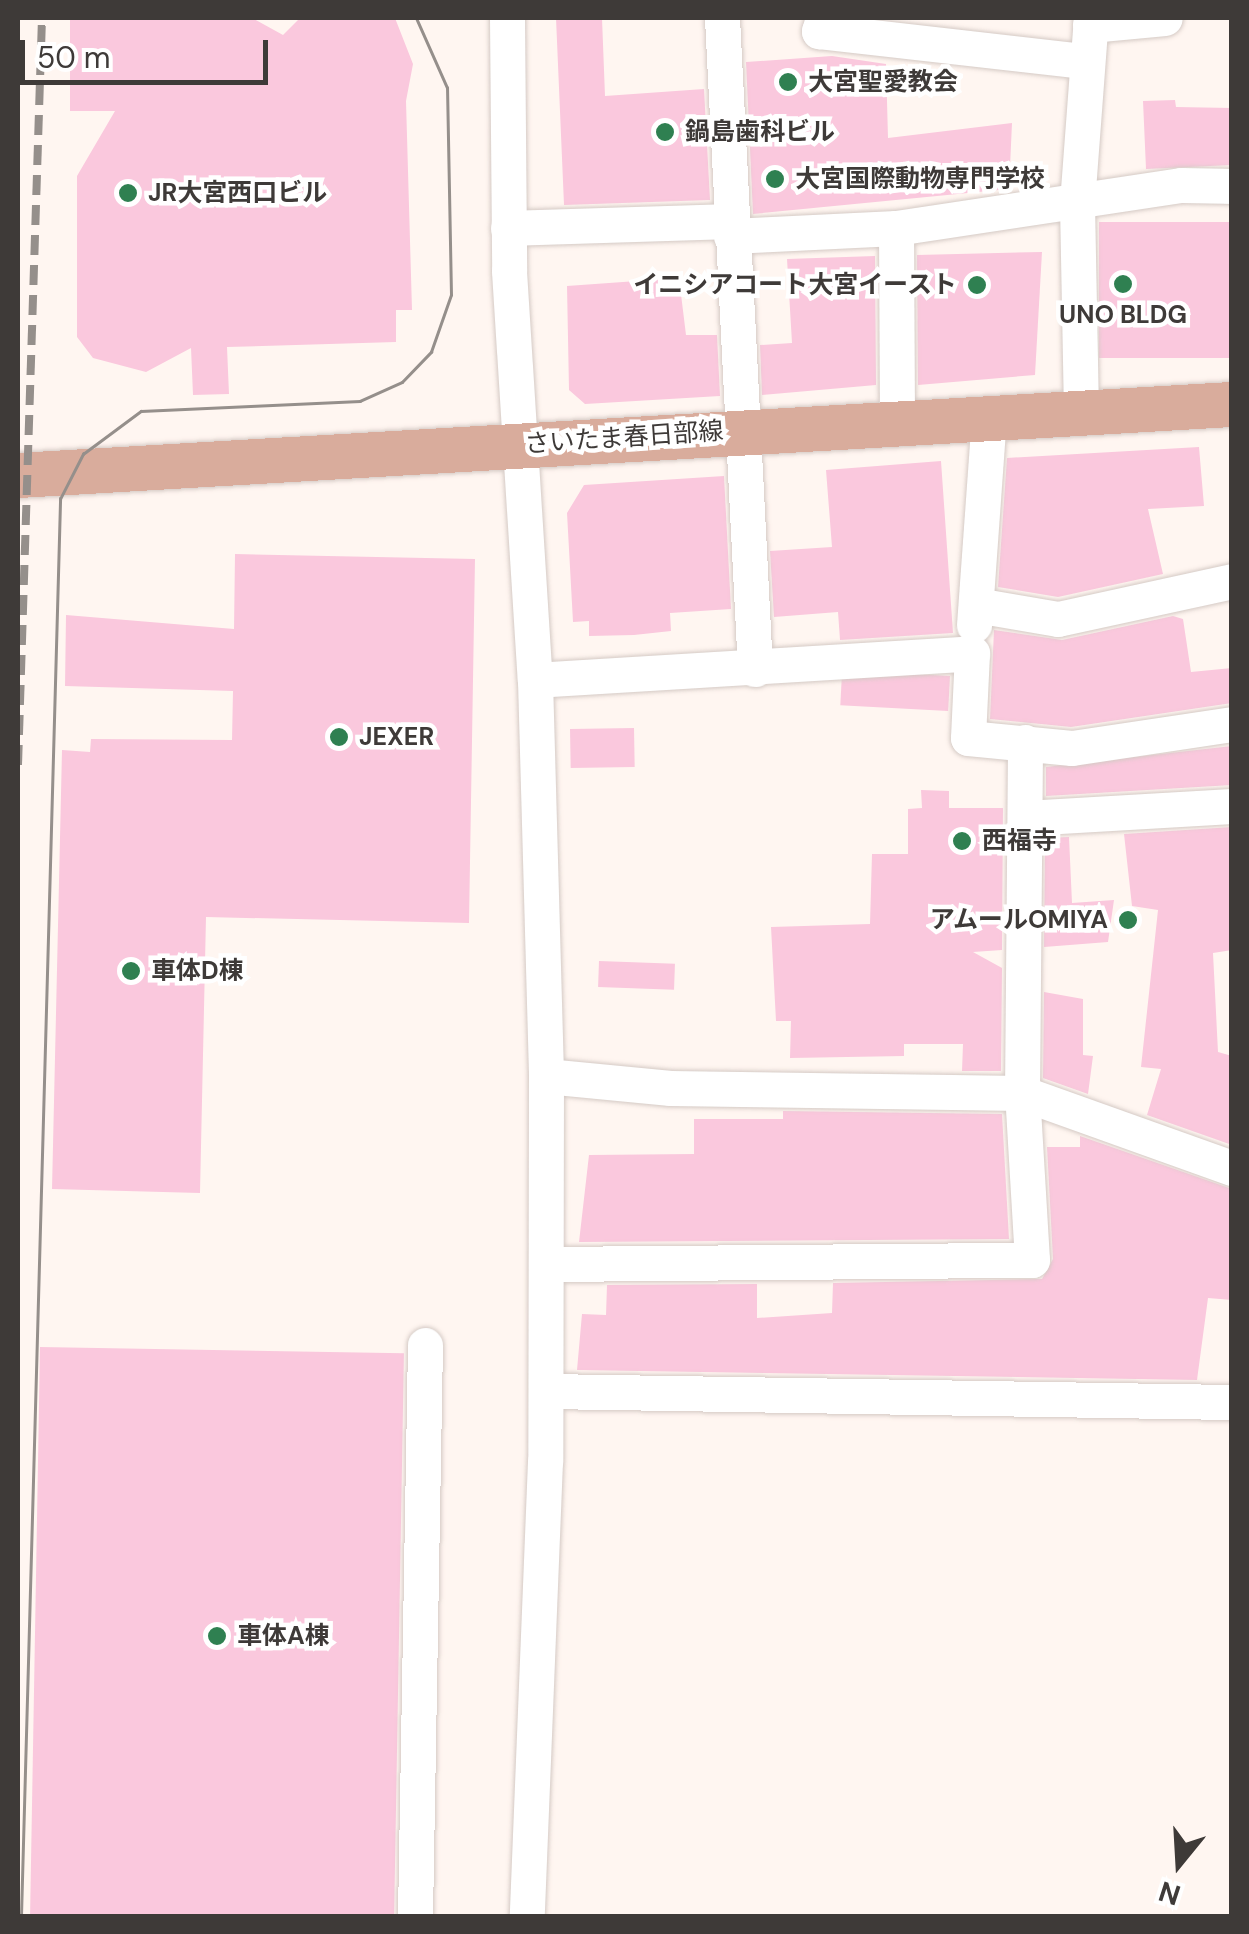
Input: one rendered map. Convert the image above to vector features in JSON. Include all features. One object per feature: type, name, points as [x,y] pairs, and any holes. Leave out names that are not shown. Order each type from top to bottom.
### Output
[{"type":"main road","name":"さいたま春日部線","points":[[31,474],[1232,404]]},
{"type":"street","points":[[507,18],[508,228],[535,680],[546,1076],[546,1391],[526,1916]]},
{"type":"street","points":[[722,18],[755,669]]},
{"type":"street","points":[[823,18],[819,31],[1084,62]]},
{"type":"street","points":[[1081,412],[1078,203],[1084,62],[1090,21],[1165,18]]},
{"type":"street","points":[[508,228],[896,228],[1232,186]]},
{"type":"street","points":[[896,228],[896,422]]},
{"type":"street","points":[[990,417],[968,738],[1072,748],[1232,724]]},
{"type":"street","points":[[976,604],[1058,619],[1232,581]]},
{"type":"street","points":[[535,680],[755,669],[972,652]]},
{"type":"street","points":[[547,1264],[1032,1260],[1022,1093],[1025,742]]},
{"type":"street","points":[[1025,818],[1232,806]]},
{"type":"street","points":[[546,1076],[670,1088],[1022,1093],[1232,1168]]},
{"type":"street","points":[[415,1916],[425,1345]]},
{"type":"street","points":[[546,1391],[1232,1402]]},
{"type":"building","points":[[70,18],[252,18],[283,35],[300,18],[395,18],[413,64],[406,101],[412,310],[396,310],[396,342],[227,347],[229,394],[193,395],[191,348],[146,372],[93,358],[77,337],[77,176],[115,111],[70,111]]},
{"type":"building","points":[[556,18],[602,18],[605,96],[704,89],[710,200],[564,205]]},
{"type":"building","points":[[832,56],[886,64],[888,138],[1012,123],[1009,189],[753,214],[746,62]]},
{"type":"building","points":[[1175,100],[1176,107],[1232,108],[1232,165],[1146,169],[1143,101]]},
{"type":"building","points":[[1099,222],[1232,222],[1232,358],[1099,358]]},
{"type":"building","points":[[1042,252],[1035,375],[918,385],[917,255]]},
{"type":"building","points":[[875,256],[876,385],[762,395],[760,345],[792,343],[787,259]]},
{"type":"building","points":[[679,278],[686,335],[717,335],[720,396],[585,404],[569,390],[567,286]]},
{"type":"building","points":[[1199,447],[1204,506],[1148,509],[1163,574],[1058,597],[998,587],[1007,458]]},
{"type":"building","points":[[941,461],[953,633],[840,640],[838,612],[774,617],[770,551],[832,547],[826,470]]},
{"type":"building","points":[[724,476],[731,609],[670,613],[671,631],[634,635],[589,636],[589,621],[573,622],[567,513],[584,485]]},
{"type":"building","points":[[235,554],[475,559],[469,923],[206,917],[200,1193],[52,1189],[62,750],[90,752],[91,739],[232,740],[233,691],[65,686],[66,615],[234,629]]},
{"type":"building","points":[[1173,616],[1183,619],[1191,672],[1232,668],[1232,703],[1071,727],[990,719],[994,630],[1062,640]]},
{"type":"building","points":[[842,670],[950,676],[948,711],[840,705]]},
{"type":"building","points":[[634,728],[635,767],[571,768],[570,729]]},
{"type":"building","points":[[1232,746],[1232,785],[1046,796],[1046,767]]},
{"type":"building","points":[[921,790],[949,791],[949,808],[1003,808],[1002,950],[973,952],[1002,968],[1001,1071],[962,1071],[963,1044],[904,1044],[904,1056],[790,1058],[791,1021],[776,1021],[771,927],[870,924],[872,854],[908,854],[908,809],[922,808]]},
{"type":"building","points":[[1232,827],[1232,950],[1213,953],[1218,1052],[1232,1056],[1232,1145],[1147,1115],[1161,1069],[1141,1067],[1158,910],[1132,906],[1124,834]]},
{"type":"building","points":[[1069,837],[1072,903],[1114,900],[1108,942],[1044,947],[1045,838]]},
{"type":"building","points":[[599,961],[675,964],[674,990],[598,987]]},
{"type":"building","points":[[1044,992],[1083,999],[1083,1055],[1093,1056],[1088,1094],[1043,1078]]},
{"type":"building","points":[[783,1111],[1002,1114],[1009,1239],[579,1242],[589,1155],[694,1154],[694,1119],[783,1119]]},
{"type":"building","points":[[1080,1136],[1232,1189],[1232,1300],[1208,1298],[1197,1380],[577,1370],[582,1314],[606,1315],[607,1285],[757,1284],[757,1318],[832,1313],[833,1283],[1042,1279],[1053,1259],[1047,1147],[1080,1147]]},
{"type":"building","name":"車体A棟","points":[[40,1347],[404,1353],[394,1916],[30,1916]]},
{"type":"tram line","points":[[21,1916],[60,499],[83,454],[141,411],[360,401],[402,382],[431,352],[451,295],[447,88],[416,18]]},
{"type":"railway","points":[[18,765],[42,18]]},
{"type":"place","name":"大宮聖愛教会","points":[[788,82]]},
{"type":"place","name":"鍋島歯科ビル","points":[[665,132]]},
{"type":"place","name":"大宮国際動物専門学校","points":[[775,179]]},
{"type":"place","name":"JR大宮西口ビル","points":[[128,193]]},
{"type":"place","name":"UNO BLDG","points":[[1123,284]]},
{"type":"place","name":"イニシアコート大宮イースト","points":[[977,285]]},
{"type":"place","name":"JEXER","points":[[339,737]]},
{"type":"place","name":"西福寺","points":[[962,841]]},
{"type":"place","name":"アムールOMIYA","points":[[1128,920]]},
{"type":"place","name":"車体D棟","points":[[131,971]]},
{"type":"place","name":"車体A棟","points":[[217,1636]]}]
